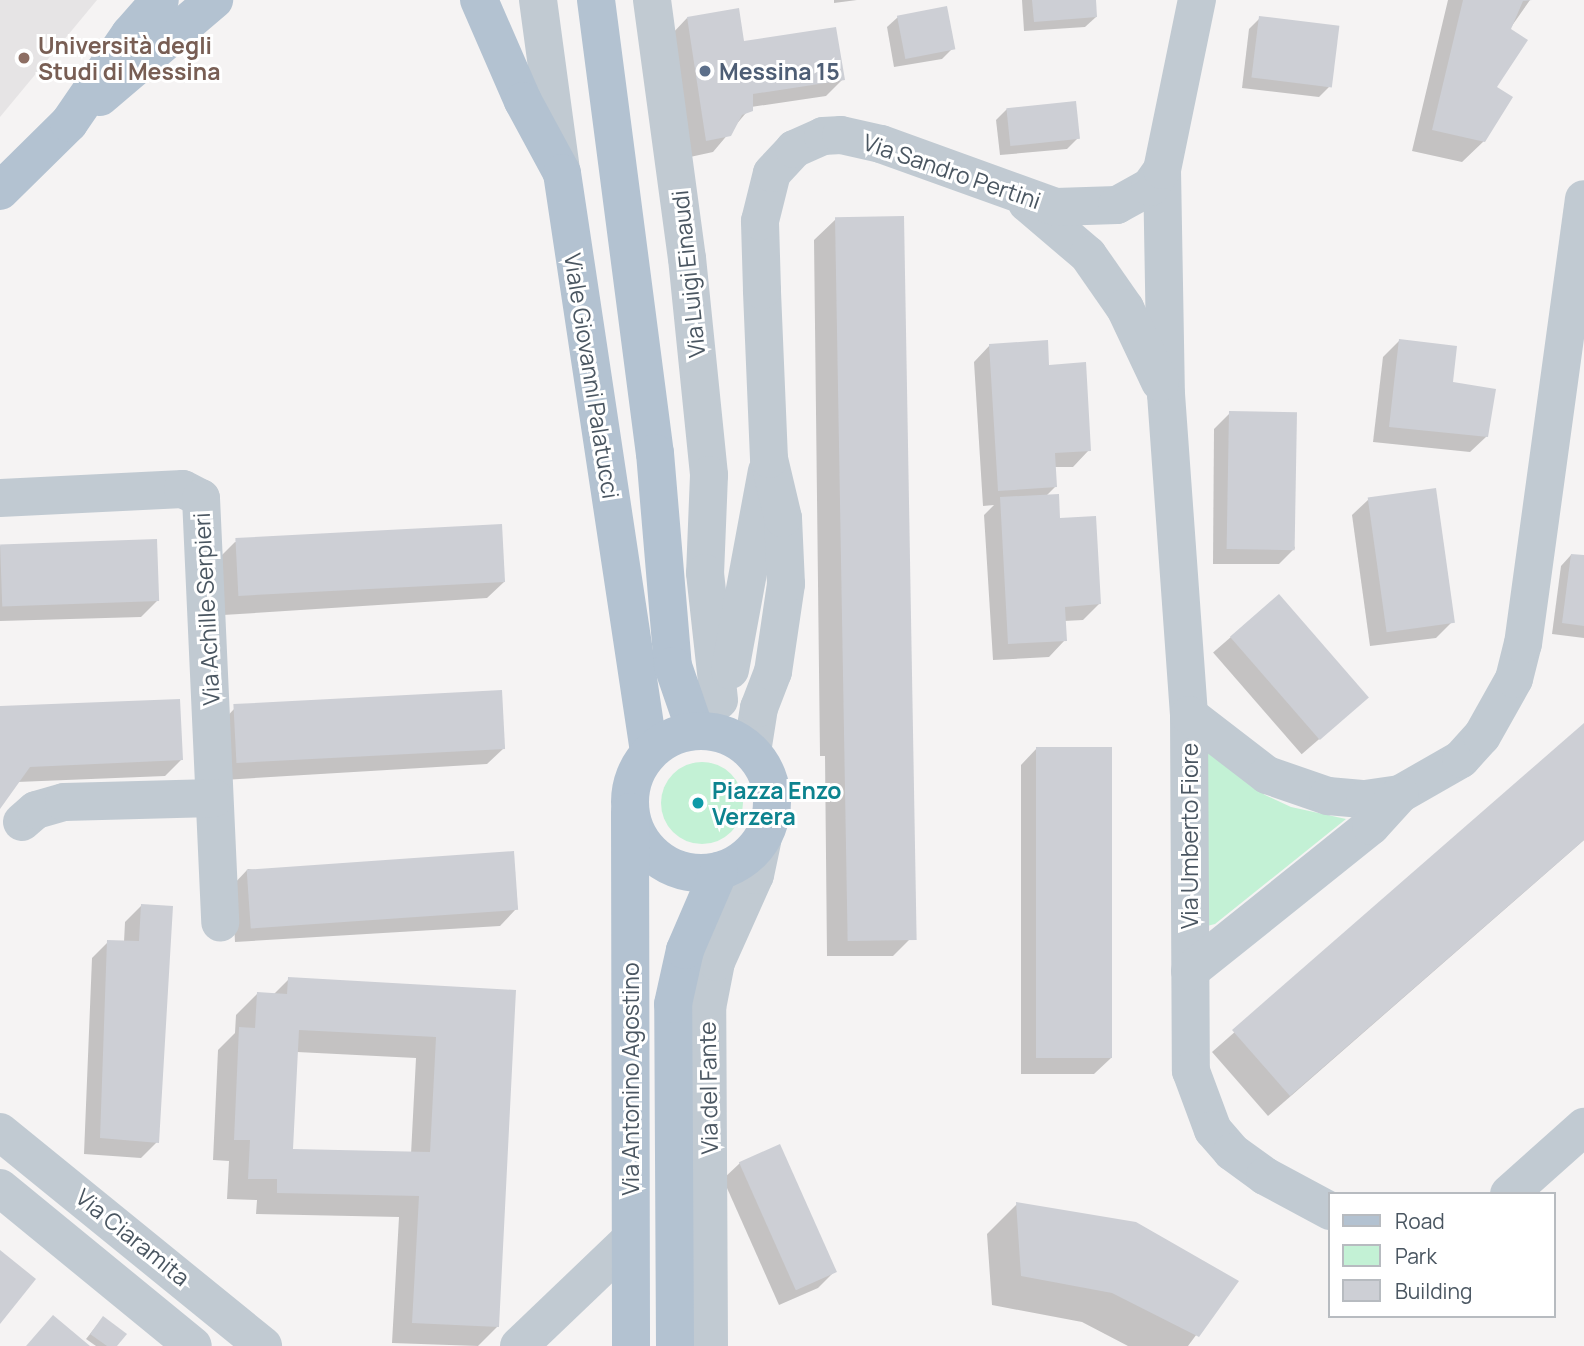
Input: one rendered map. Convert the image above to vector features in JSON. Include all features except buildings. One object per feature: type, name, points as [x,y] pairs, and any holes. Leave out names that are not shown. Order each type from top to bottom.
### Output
[{"type":"main road","points":[[69,123],[130,34],[160,0]]},
{"type":"main road","points":[[0,191],[69,123],[214,0]]},
{"type":"main road","points":[[479,0],[523,101],[562,173]]},
{"type":"main road","name":"Viale Giovanni Palatucci","points":[[596,0],[655,453],[673,666],[709,720]]},
{"type":"main road","name":"Viale Giovanni Palatucci","points":[[562,173],[649,752]]},
{"type":"main road","points":[[709,720],[752,751],[771,785],[773,805],[762,841],[736,865],[719,871],[695,873],[671,867],[652,853],[637,835],[629,812],[630,790],[649,752],[663,741],[709,720]]},
{"type":"main road","name":"Via Antonino Agostino","points":[[629,812],[631,1346]]},
{"type":"main road","name":"Via Antonino Agostino","points":[[675,1346],[673,1003],[685,950],[719,871]]},
{"type":"street","name":"Viale Giovanni Palatucci","points":[[538,0],[562,173]]},
{"type":"street","name":"Via Luigi Einaudi","points":[[652,0],[687,258],[709,475],[709,549],[705,573],[709,720]]},
{"type":"street","points":[[1162,170],[1197,0]]},
{"type":"street","name":"Via Sandro Pertini","points":[[769,459],[760,221],[766,188],[783,160],[794,149],[823,136],[860,137],[1056,207],[1098,209],[1136,197],[1162,170]]},
{"type":"street","name":"Via Umberto Fiore","points":[[1162,170],[1166,394],[1189,715],[1191,1071],[1213,1130],[1231,1152],[1265,1176],[1328,1210]]},
{"type":"street","name":"Via Umberto Fiore","points":[[1017,195],[1088,255],[1125,308],[1166,394]]},
{"type":"street","points":[[1190,971],[1371,826],[1400,794],[1461,759],[1498,713],[1514,679],[1523,644],[1584,199]]},
{"type":"street","points":[[709,720],[730,669],[741,598],[769,459]]},
{"type":"street","points":[[752,751],[759,708],[773,672],[786,583],[783,519],[769,459]]},
{"type":"street","name":"Via Achille Serpieri","points":[[0,498],[183,489],[201,498],[220,923]]},
{"type":"street","points":[[709,549],[759,624],[762,638],[757,671],[759,708]]},
{"type":"street","points":[[1189,715],[1267,775],[1294,787],[1328,796],[1365,799],[1400,794]]},
{"type":"street","points":[[22,822],[36,810],[64,802],[214,798]]},
{"type":"street","name":"Via del Fante","points":[[709,1346],[707,1008],[716,962],[755,875],[762,841]]},
{"type":"street","points":[[1510,1192],[1584,1126]]},
{"type":"street","name":"Via Ciaramita","points":[[0,1132],[259,1342]]},
{"type":"street","name":"Via Ciaramita","points":[[0,1188],[193,1346]]},
{"type":"street","points":[[519,1346],[630,1240]]},
{"type":"street","points":[[259,1342],[296,1346]]},
{"type":"shaded area","name":"Università degli Studi di Messina","points":[[0,0],[97,0],[0,117]]},
{"type":"green space","points":[[1208,752],[1265,795],[1291,807],[1346,819],[1215,924],[1207,926]]},
{"type":"green space","points":[[702,762],[718,765],[731,774],[740,787],[743,803],[740,819],[731,832],[718,841],[702,844],[686,841],[673,832],[664,819],[661,803],[664,787],[673,774],[686,765]]},
{"type":"place","name":"Università degli Studi di Messina","points":[[24,58]]},
{"type":"place","name":"Messina 15","points":[[705,71]]},
{"type":"place","name":"Piazza Enzo Verzera","points":[[698,803]]}]
